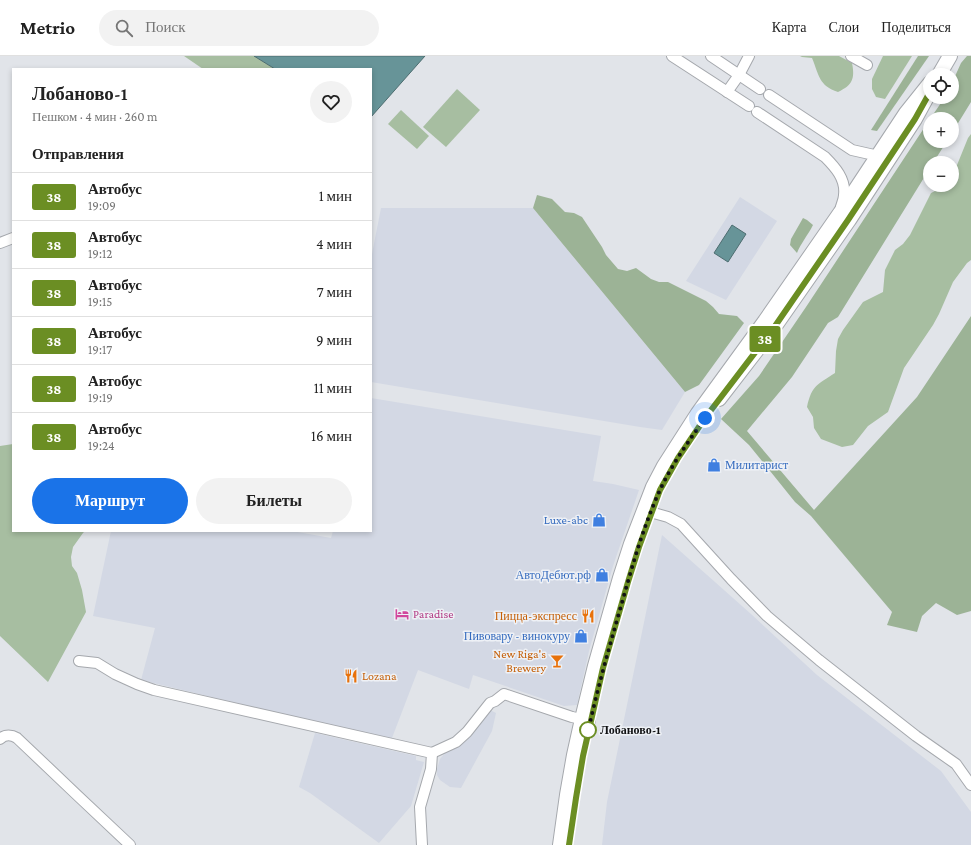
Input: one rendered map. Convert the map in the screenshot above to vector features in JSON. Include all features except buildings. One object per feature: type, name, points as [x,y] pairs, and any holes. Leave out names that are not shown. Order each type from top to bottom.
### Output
[{"type":"main road","points":[[942,68],[948,59]]},
{"type":"main road","points":[[569,845],[595,666],[630,544],[647,511],[686,445],[773,329],[848,220],[884,157],[906,113],[923,92]]},
{"type":"main road","points":[[647,511],[653,487],[664,466],[698,413],[765,321],[840,213],[915,119],[923,104]]},
{"type":"main road","points":[[560,845],[570,781],[586,720]]},
{"type":"street","points":[[672,56],[825,156],[840,175],[844,186],[844,195],[840,213]]},
{"type":"street","points":[[711,56],[760,89]]},
{"type":"street","points":[[727,92],[739,75],[749,56]]},
{"type":"street","points":[[851,56],[867,65]]},
{"type":"street","points":[[769,95],[852,150],[884,157]]},
{"type":"street","points":[[0,243],[12,238]]},
{"type":"street","points":[[647,511],[668,517],[681,524],[767,616],[819,660],[916,736],[956,764],[971,785]]},
{"type":"street","points":[[79,661],[96,663],[136,684],[154,690],[432,753],[456,742],[467,732],[490,703],[504,694],[572,717],[586,720]]},
{"type":"street","points":[[0,739],[2,736],[12,735],[18,738],[130,845]]},
{"type":"street","points":[[422,845],[420,807],[431,769],[432,753]]},
{"type":"shaded area","points":[[740,197],[777,221],[726,300],[686,281]]},
{"type":"shaded area","points":[[381,208],[533,208],[685,392],[662,430],[372,382],[372,254]]},
{"type":"shaded area","points":[[372,398],[601,436],[593,481],[639,490],[613,566],[589,651],[577,705],[564,706],[473,675],[469,689],[418,670],[392,738],[320,723],[141,680],[155,628],[93,616],[111,532],[298,532],[331,538],[333,532],[372,532]]},
{"type":"shaded area","points":[[662,535],[817,675],[941,771],[971,812],[971,845],[602,845],[607,802]]},
{"type":"shaded area","points":[[488,709],[496,713],[492,731],[461,788],[450,787],[440,780],[437,775],[440,759],[445,753],[471,736]]},
{"type":"shaded area","points":[[315,733],[416,756],[416,760],[424,762],[411,806],[379,843],[310,793],[299,787]]},
{"type":"green space","points":[[184,56],[254,56],[273,68],[202,68]]},
{"type":"green space","points":[[800,56],[839,56],[852,63],[853,77],[850,84],[838,92],[832,90],[820,79],[812,58]]},
{"type":"green space","points":[[883,56],[912,56],[885,99],[876,97],[872,89],[872,79]]},
{"type":"green space","points":[[918,56],[929,56],[877,131],[871,130]]},
{"type":"green space","points":[[967,56],[971,56],[971,102],[959,122],[959,112],[935,112],[940,104],[959,104],[959,68]]},
{"type":"green space","points":[[457,89],[480,110],[446,147],[423,127]]},
{"type":"green space","points":[[401,110],[429,136],[417,149],[388,124]]},
{"type":"green space","points":[[923,130],[923,148],[943,148],[937,156],[923,156],[923,179],[838,317],[828,323],[792,377],[747,431],[814,510],[917,397],[971,316],[971,611],[957,615],[936,603],[922,616],[917,632],[887,625],[892,612],[811,516],[795,502],[749,445],[721,419],[759,376]]},
{"type":"green space","points":[[971,134],[971,260],[953,282],[933,325],[904,368],[888,412],[868,426],[853,445],[842,447],[821,439],[814,428],[813,417],[807,407],[811,394],[816,386],[835,373],[838,339],[863,302],[883,292],[885,270],[895,250],[903,244],[910,235],[931,193],[959,192],[959,160]]},
{"type":"green space","points":[[537,195],[552,199],[565,212],[574,213],[582,217],[606,255],[618,269],[627,271],[636,268],[651,279],[659,282],[668,282],[706,301],[719,314],[737,316],[744,323],[699,385],[685,392],[533,208]]},
{"type":"green space","points":[[803,218],[813,225],[797,253],[790,245],[791,239]]},
{"type":"green space","points":[[12,444],[12,532],[84,532],[73,547],[71,557],[72,566],[77,573],[82,590],[86,612],[48,682],[0,636],[0,446]]},
{"type":"water","points":[[254,56],[425,56],[372,116],[372,68],[273,68]]},
{"type":"water","points":[[732,225],[746,234],[728,262],[714,253]]},
{"type":"bus line","name":"38","points":[[569,845],[583,756],[603,668],[639,547],[660,490],[686,445],[773,329],[848,220],[923,104]]},
{"type":"place","name":"Милитарист","points":[[714,465]]},
{"type":"place","name":"Luxe-abc","points":[[599,520]]},
{"type":"place","name":"АвтоДебют.рф","points":[[602,575]]},
{"type":"place","name":"Paradise","points":[[402,614]]},
{"type":"place","name":"Пицца-экспресс","points":[[588,616]]},
{"type":"place","name":"Пивовару - винокуру","points":[[581,636]]},
{"type":"place","name":"New Riga's Brewery","points":[[557,661]]},
{"type":"place","name":"Lozana","points":[[351,676]]},
{"type":"place","name":"Лобаново-1","points":[[588,730]]},
{"type":"route","points":[[588,730],[588,732],[603,668],[628,582],[660,490],[686,445],[705,418]]}]
